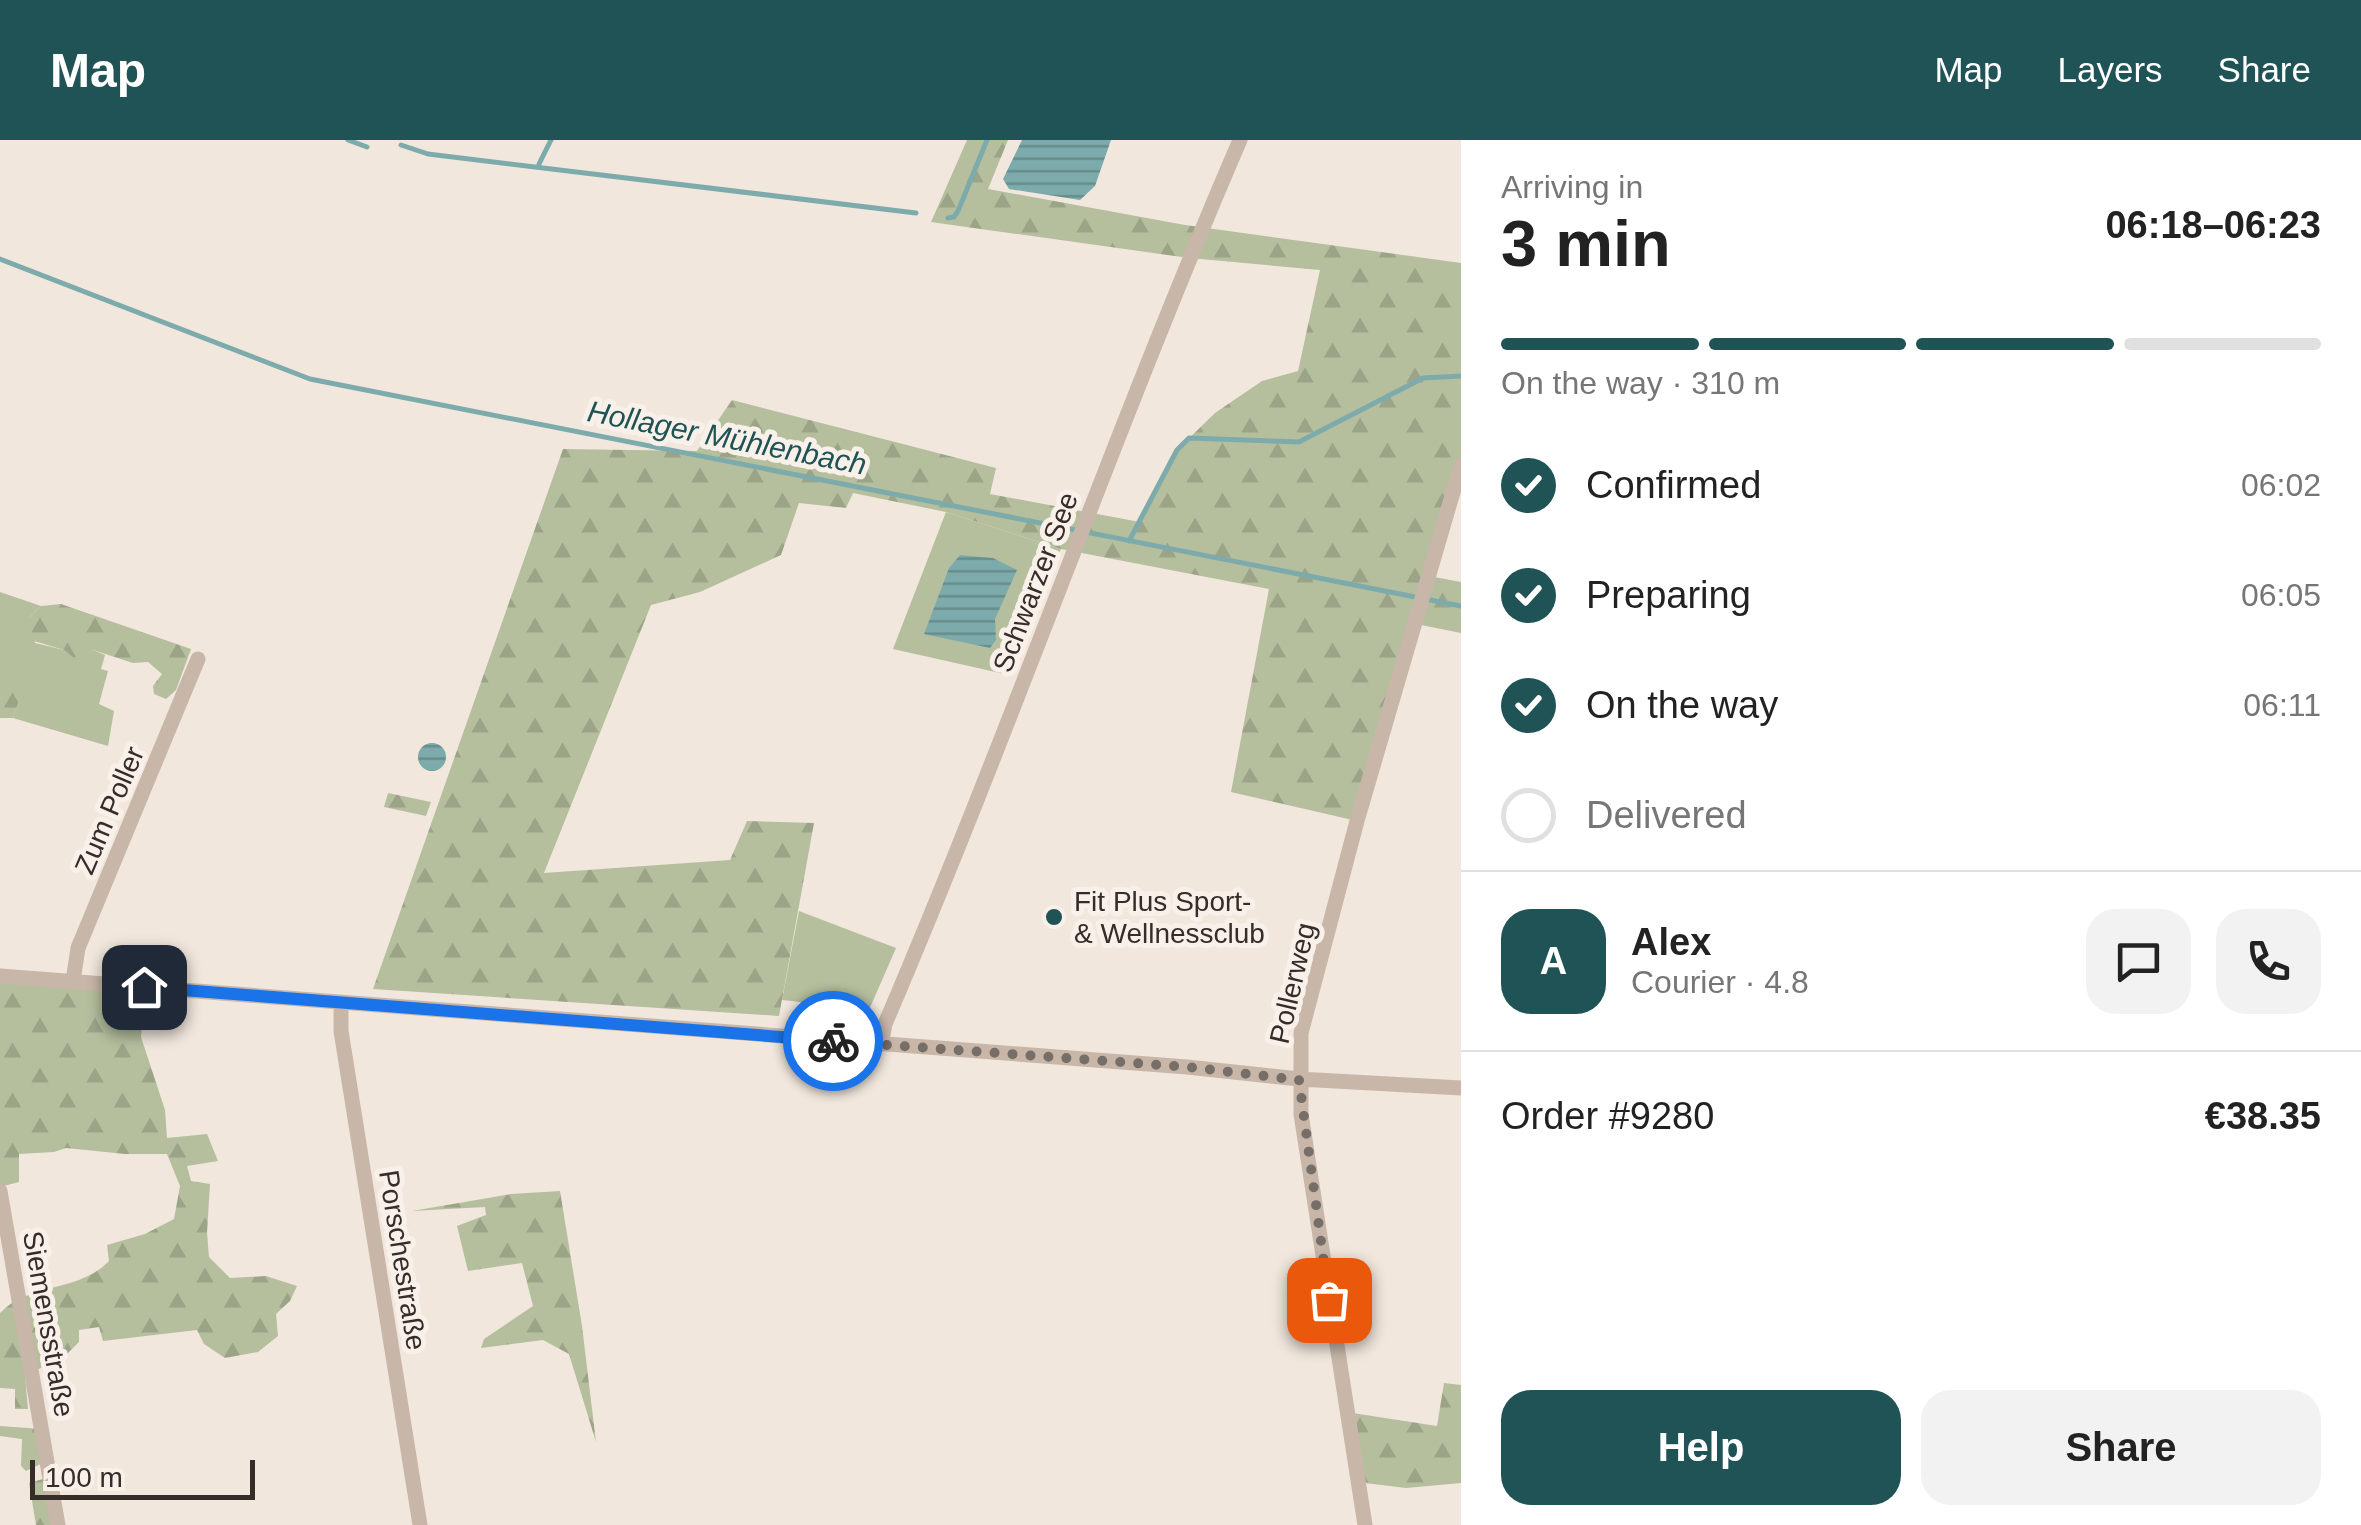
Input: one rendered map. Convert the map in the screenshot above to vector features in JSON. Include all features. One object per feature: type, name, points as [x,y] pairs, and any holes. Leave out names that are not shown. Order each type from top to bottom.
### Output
[{"type":"street","name":"Schwarzer See","points":[[881,1044],[885,1024],[942,890],[1189,258],[1240,140]]},
{"type":"street","name":"Pollerweg","points":[[1365,1525],[1299,1080],[1302,1033],[1358,821],[1461,465]]},
{"type":"street","name":"Zum Poller","points":[[73,982],[78,948],[198,659]]},
{"type":"street","points":[[0,976],[1188,1067],[1299,1080],[1461,1088]]},
{"type":"street","name":"Porschestraße","points":[[341,1002],[341,1032],[420,1525]]},
{"type":"street","name":"Siemensstraße","points":[[0,1191],[58,1525]]},
{"type":"green space","points":[[967,140],[1008,140],[988,189],[1185,225],[1461,263],[1461,465],[1429,576],[1461,582],[1461,633],[1416,624],[1357,821],[1231,792],[1269,589],[1061,549],[946,512],[853,493],[846,508],[799,503],[781,555],[700,592],[651,605],[544,873],[730,860],[747,821],[814,823],[779,1016],[373,989],[563,449],[697,451],[732,400],[996,468],[990,494],[1140,522],[1177,450],[1215,413],[1262,381],[1298,371],[1320,270],[1189,258],[931,222]]},
{"type":"green space","points":[[946,512],[1061,549],[1009,675],[893,649]]},
{"type":"green space","points":[[0,592],[41,606],[29,618],[35,643],[64,650],[74,657],[93,650],[105,655],[101,669],[108,671],[99,704],[114,711],[108,746],[13,718],[26,678],[0,699]]},
{"type":"green space","points":[[61,604],[191,649],[176,690],[166,699],[154,694],[153,686],[162,674],[148,662],[133,663],[93,650],[74,658],[64,650],[27,639],[29,618],[41,606]]},
{"type":"green space","points":[[12,676],[27,677],[13,718],[0,718],[0,699]]},
{"type":"green space","points":[[388,793],[431,802],[426,816],[384,807]]},
{"type":"green space","points":[[799,911],[896,948],[869,1010],[782,1000]]},
{"type":"green space","points":[[0,976],[145,987],[141,1037],[165,1110],[167,1138],[207,1134],[218,1161],[187,1166],[191,1181],[210,1184],[209,1257],[230,1278],[266,1276],[297,1286],[290,1301],[276,1314],[278,1336],[258,1352],[225,1358],[204,1344],[197,1330],[103,1341],[99,1327],[79,1330],[79,1342],[63,1358],[25,1375],[28,1409],[15,1409],[15,1389],[0,1388],[0,1313],[25,1296],[97,1271],[109,1261],[107,1245],[145,1234],[174,1219],[180,1186],[167,1154],[66,1148],[19,1154],[19,1182],[0,1187]]},
{"type":"green space","points":[[560,1191],[596,1442],[569,1354],[543,1340],[481,1348],[484,1339],[533,1306],[522,1263],[468,1271],[457,1226],[486,1215],[485,1207],[412,1211],[511,1194]]},
{"type":"green space","points":[[1444,1383],[1461,1385],[1461,1483],[1406,1488],[1357,1482],[1346,1412],[1437,1426]]},
{"type":"green space","points":[[0,1426],[42,1429],[47,1461],[26,1471],[21,1466],[22,1439],[0,1436]]},
{"type":"green space","points":[[50,1477],[58,1525],[36,1525],[29,1483]]},
{"type":"water","points":[[1022,140],[1111,140],[1095,186],[1080,200],[1009,189],[1003,179]]},
{"type":"water","points":[[960,555],[993,558],[1017,570],[995,619],[996,640],[990,648],[924,634],[949,568]]},
{"type":"water","points":[[432,743],[442,747],[446,757],[442,767],[432,771],[422,767],[418,757],[422,747]]},
{"type":"waterway","points":[[348,140],[367,147]]},
{"type":"waterway","points":[[539,164],[551,140]]},
{"type":"waterway","points":[[948,218],[958,211],[987,140]]},
{"type":"waterway","points":[[401,145],[428,154],[916,213]]},
{"type":"waterway","name":"Hollager Mühlenbach","points":[[0,259],[310,379],[1461,606]]},
{"type":"waterway","points":[[1129,541],[1177,450],[1189,438],[1299,442],[1423,378],[1461,376]]},
{"type":"way so far","points":[[833,1041],[1188,1067],[1299,1080],[1329,1300]]},
{"type":"place","name":"Fit Plus Sport- & Wellnessclub","points":[[1054,917]]},
{"type":"route","points":[[144,987],[833,1041]]}]
